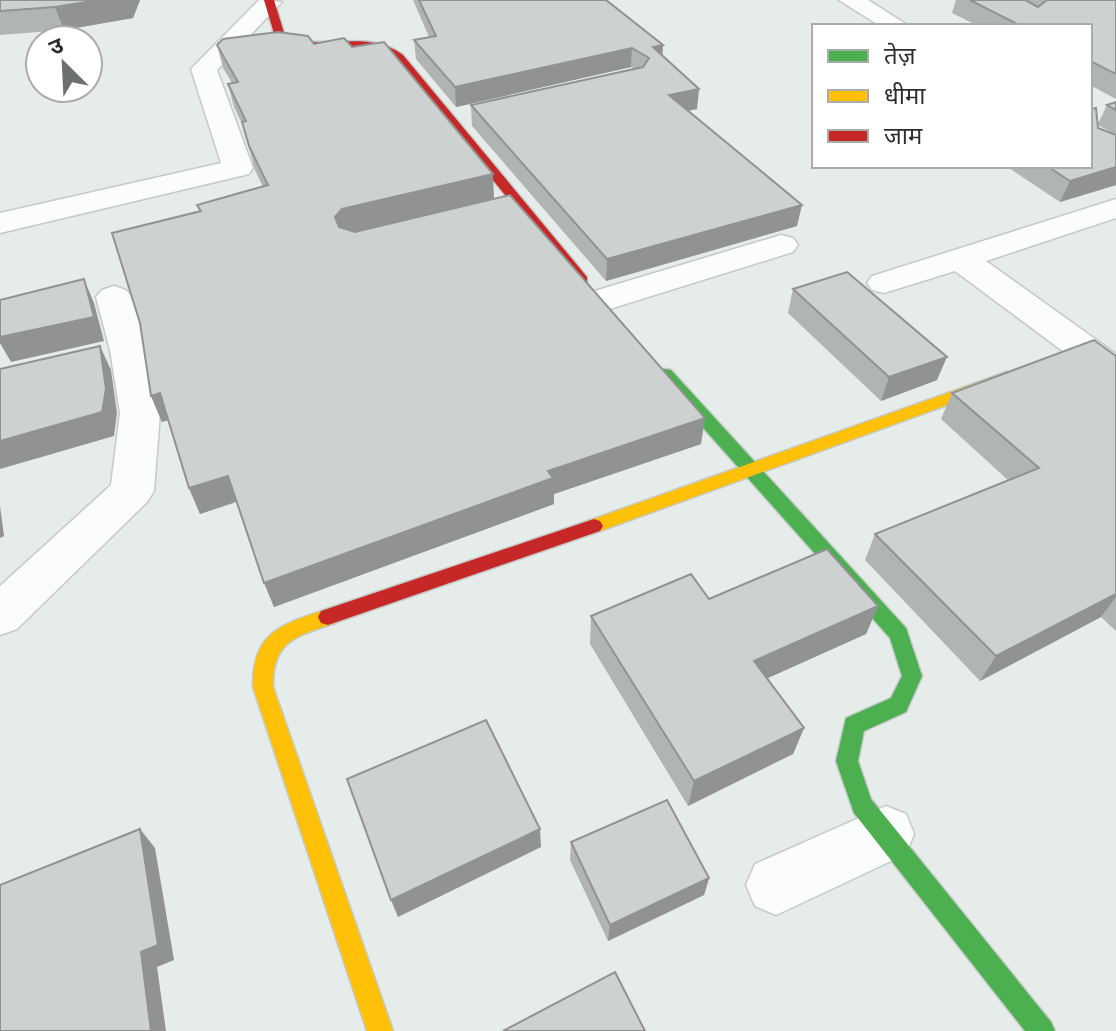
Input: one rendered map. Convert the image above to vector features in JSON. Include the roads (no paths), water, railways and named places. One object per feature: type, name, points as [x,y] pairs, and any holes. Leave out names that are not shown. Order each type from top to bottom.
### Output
[{"type":"street","points":[[851,0],[893,24]]},
{"type":"street","points":[[270,1],[280,38],[285,43],[310,47],[360,43],[381,46],[410,70],[452,119],[506,208],[610,311],[781,245]]},
{"type":"street","points":[[0,223],[238,168],[204,69],[270,1]]},
{"type":"street","points":[[452,119],[482,112]]},
{"type":"street","points":[[884,283],[1116,208]]},
{"type":"street","points":[[958,257],[1070,354],[1116,372]]},
{"type":"street","points":[[0,615],[132,491],[140,413],[114,353],[114,297]]},
{"type":"street","points":[[658,365],[899,634],[912,676],[899,705],[854,725],[847,761],[862,805],[1042,1031]]},
{"type":"street","points":[[380,1031],[265,699],[260,667],[270,642],[289,631],[751,471],[1026,370]]},
{"type":"street","points":[[776,885],[886,834]]}]
